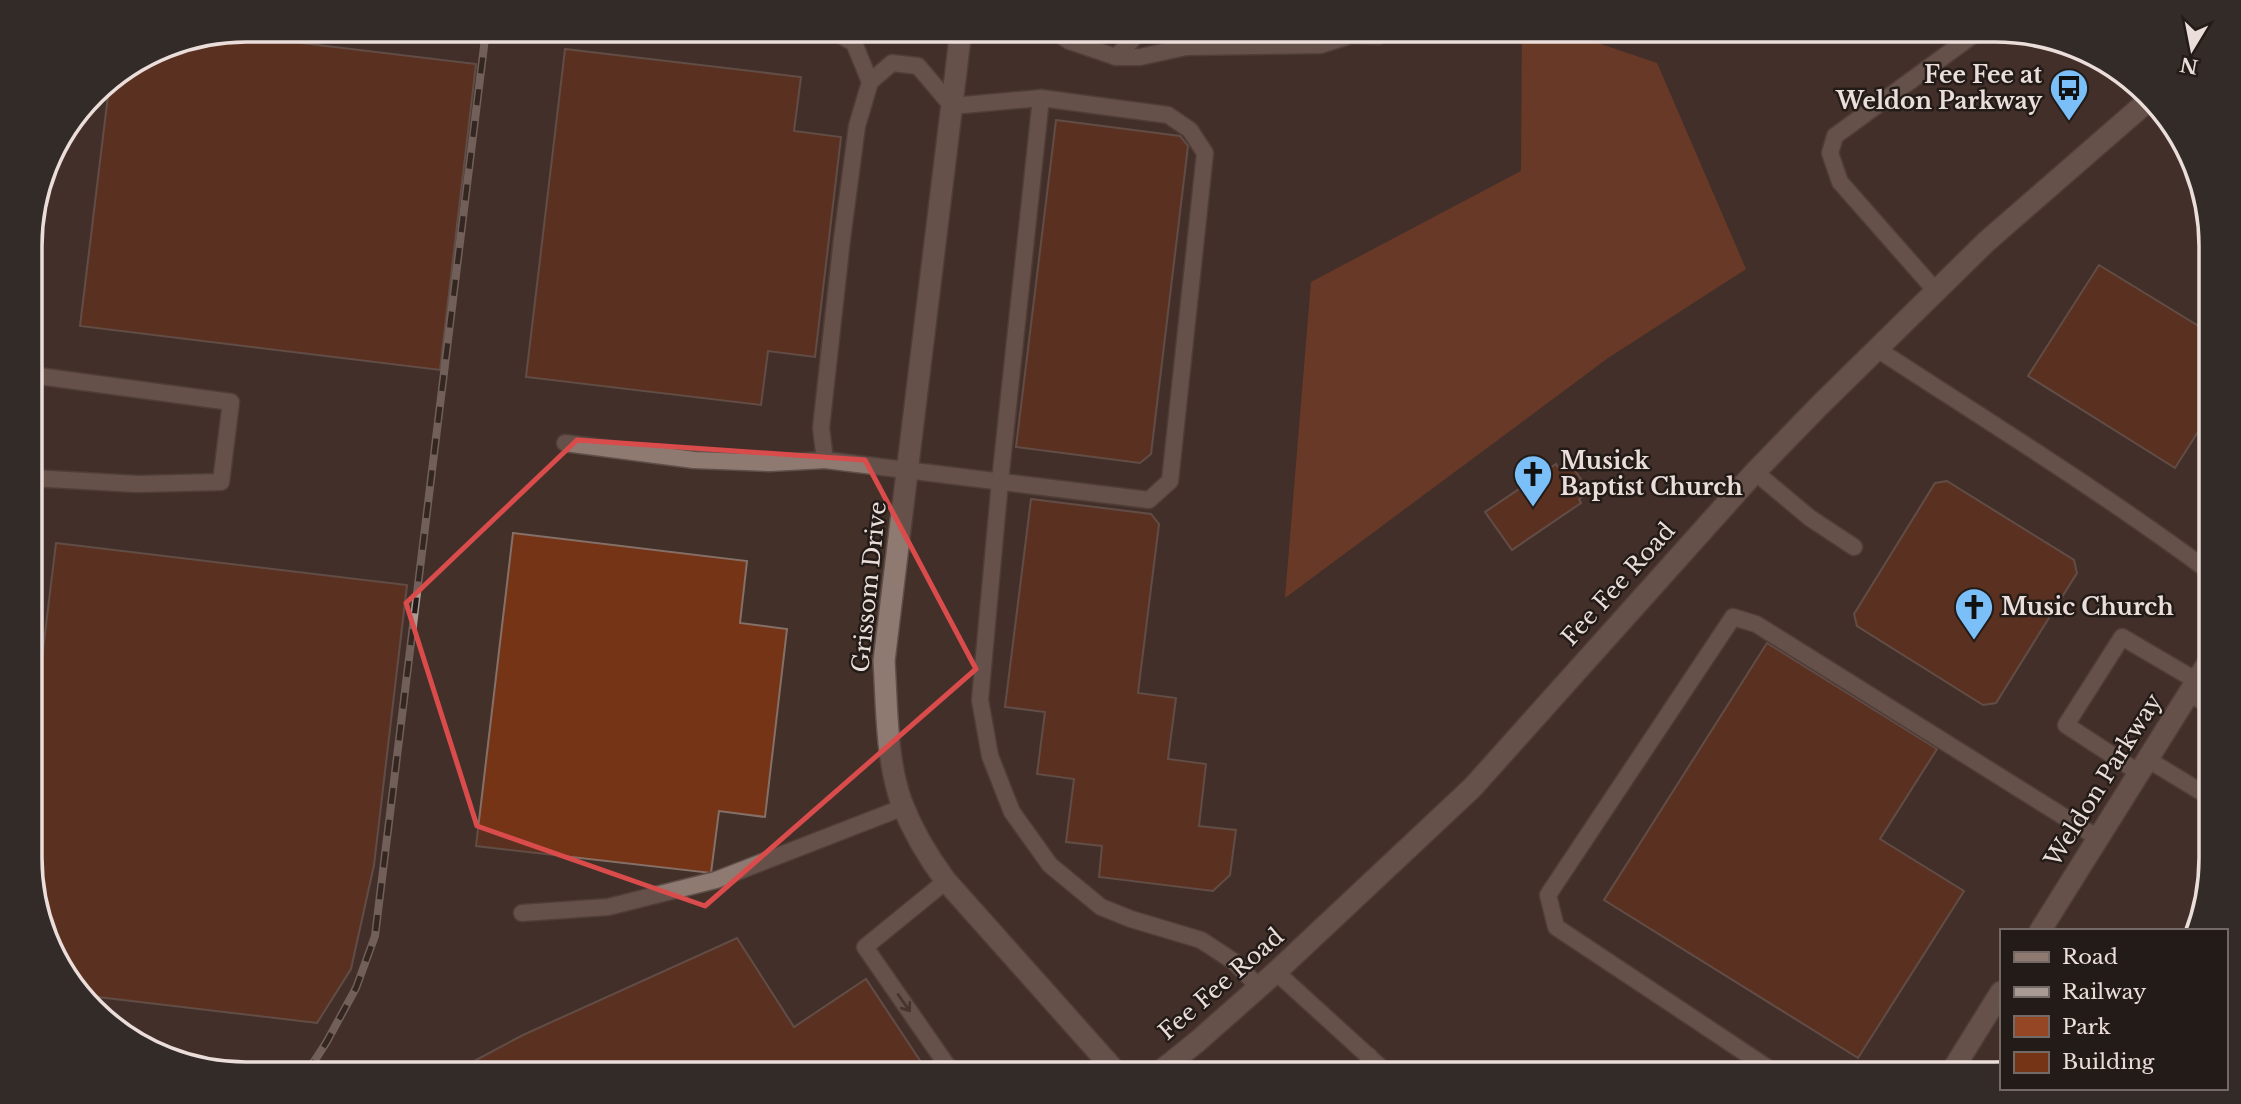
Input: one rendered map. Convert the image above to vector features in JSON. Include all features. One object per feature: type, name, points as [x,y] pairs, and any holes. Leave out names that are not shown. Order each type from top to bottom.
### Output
[{"type":"street","name":"Grissom Drive","points":[[960,42],[884,661],[889,745],[904,807],[924,851],[946,881],[1107,1062]]},
{"type":"street","name":"Fee Fee Road","points":[[1172,1062],[1276,972],[1472,787],[1755,472],[1935,290],[2142,106]]},
{"type":"street","name":"Weldon Parkway","points":[[2041,929],[2199,677]]},
{"type":"street","points":[[1961,1062],[2000,994]]},
{"type":"lane","points":[[852,42],[870,82]]},
{"type":"lane","points":[[1072,42],[1116,57],[1140,57],[1186,47],[1321,45],[1330,42]]},
{"type":"lane","points":[[1116,57],[1130,42]]},
{"type":"lane","points":[[1935,290],[1840,182],[1830,153],[1835,136],[1964,42]]},
{"type":"lane","points":[[565,443],[694,460],[770,463],[825,460],[1149,500],[1170,481],[1205,153],[1190,130],[1168,116],[1041,98],[952,106],[918,66],[892,63],[870,82],[857,126],[842,239],[821,428],[825,460]]},
{"type":"lane","points":[[1041,98],[1000,481],[980,700],[990,756],[1012,812],[1050,865],[1101,907],[1201,940],[1233,961],[1259,987]]},
{"type":"lane","points":[[1877,349],[2003,428],[2199,564]]},
{"type":"lane","points":[[42,376],[231,402],[221,482],[138,484],[42,479]]},
{"type":"lane","points":[[1755,472],[1810,518],[1854,547]]},
{"type":"lane","points":[[1759,1062],[1556,927],[1548,895],[1733,617],[1756,624],[2098,838]]},
{"type":"lane","points":[[2199,694],[2123,637],[2066,725],[2199,792]]},
{"type":"lane","points":[[522,913],[608,906],[716,880],[904,807]]},
{"type":"lane","points":[[945,1062],[865,947],[946,881]]},
{"type":"lane","points":[[1276,972],[1375,1062]]},
{"type":"lane","points":[[1368,1062],[1369,1056]]},
{"type":"highlighted area","points":[[577,440],[865,460],[976,669],[705,906],[477,826],[406,603]]},
{"type":"green space","points":[[1522,42],[1595,42],[1657,63],[1746,269],[1608,358],[1285,598],[1311,282],[1521,171]]},
{"type":"building","points":[[233,42],[293,42],[476,64],[440,370],[80,326],[108,96],[144,69],[180,53]]},
{"type":"building","points":[[565,49],[801,77],[794,131],[841,137],[815,357],[768,351],[761,405],[526,377]]},
{"type":"building","points":[[1056,120],[1180,136],[1188,146],[1151,454],[1140,463],[1016,447]]},
{"type":"building","points":[[2099,265],[2199,326],[2199,430],[2175,468],[2028,376]]},
{"type":"building","name":"Musick Baptist Church","points":[[1569,462],[1590,492],[1579,499],[1581,503],[1512,550],[1485,512],[1556,464],[1559,469]]},
{"type":"building","points":[[1947,481],[2074,560],[2077,573],[1996,703],[1983,705],[1857,626],[1854,614],[1935,483]]},
{"type":"building","points":[[1031,499],[1151,514],[1159,524],[1138,693],[1176,698],[1168,759],[1206,764],[1199,826],[1236,830],[1230,875],[1213,891],[1099,877],[1102,846],[1066,842],[1074,779],[1037,774],[1045,712],[1005,707]]},
{"type":"building","points":[[513,533],[747,561],[740,623],[787,629],[765,817],[719,811],[711,873],[476,846]]},
{"type":"building","points":[[56,543],[407,585],[374,865],[351,969],[317,1023],[97,997],[76,971],[58,936],[44,885],[42,658]]},
{"type":"building","points":[[1767,643],[1937,749],[1880,839],[1964,891],[1858,1058],[1604,900]]},
{"type":"building","points":[[737,938],[794,1027],[866,979],[921,1062],[472,1062],[523,1035]]},
{"type":"railway","points":[[314,1062],[356,988],[375,936],[485,42]]},
{"type":"place","name":"Fee Fee at Weldon Parkway","points":[[2069,122]]},
{"type":"place","name":"Musick Baptist Church","points":[[1533,508]]},
{"type":"place","name":"Music Church","points":[[1974,641]]}]
